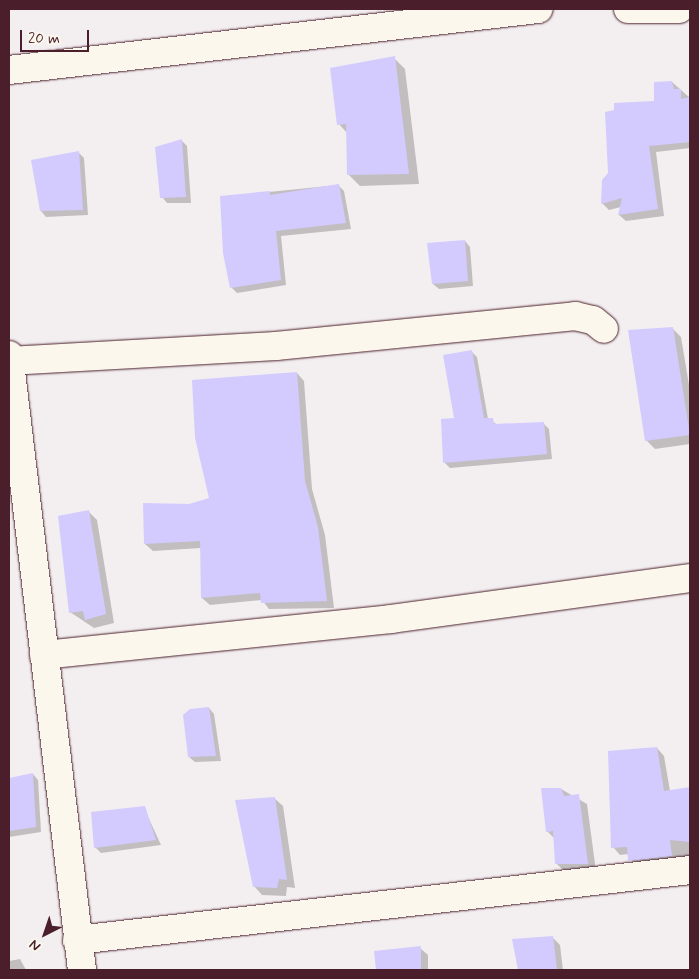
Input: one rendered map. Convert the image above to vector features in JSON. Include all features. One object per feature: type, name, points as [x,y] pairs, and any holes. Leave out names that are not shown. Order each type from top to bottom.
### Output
[{"type":"street","points":[[9,70],[538,9]]},
{"type":"street","points":[[628,9],[679,9]]},
{"type":"street","points":[[9,361],[406,335],[575,316],[593,320],[604,328]]},
{"type":"street","points":[[9,356],[12,420],[44,655],[82,970]]},
{"type":"street","points":[[44,655],[391,619],[690,578]]},
{"type":"street","points":[[77,940],[690,870]]},
{"type":"building","points":[[395,56],[409,174],[347,175],[346,124],[337,125],[330,68]]},
{"type":"building","points":[[672,81],[674,89],[681,89],[681,99],[690,97],[690,142],[649,146],[658,209],[618,215],[622,198],[601,204],[602,180],[608,173],[605,112],[614,110],[614,103],[654,101],[654,82]]},
{"type":"building","points":[[182,139],[186,197],[160,198],[155,147]]},
{"type":"building","points":[[79,151],[83,210],[40,211],[31,160]]},
{"type":"building","points":[[339,184],[346,223],[276,231],[281,280],[230,288],[223,253],[220,196],[270,191],[270,195]]},
{"type":"building","points":[[465,240],[468,281],[432,284],[427,243]]},
{"type":"building","points":[[673,327],[690,435],[645,441],[628,330]]},
{"type":"building","points":[[472,350],[484,418],[493,418],[494,424],[544,422],[547,454],[443,463],[441,419],[454,418],[443,355]]},
{"type":"building","points":[[297,372],[305,481],[318,527],[327,601],[261,603],[260,593],[201,598],[200,541],[144,544],[143,503],[189,504],[209,498],[195,438],[192,380]]},
{"type":"building","points":[[89,510],[106,614],[85,620],[83,611],[69,613],[58,516]]},
{"type":"building","points":[[209,707],[216,756],[188,757],[183,715],[190,709]]},
{"type":"building","points":[[657,747],[664,791],[690,787],[690,842],[670,840],[672,856],[628,861],[627,847],[611,848],[608,751]]},
{"type":"building","points":[[33,773],[36,827],[9,831],[9,778]]},
{"type":"building","points":[[541,788],[561,788],[564,796],[579,794],[588,864],[555,864],[553,831],[546,832]]},
{"type":"building","points":[[275,797],[287,880],[279,879],[277,888],[253,887],[235,800]]},
{"type":"building","points":[[145,806],[156,840],[94,848],[91,812]]},
{"type":"building","points":[[553,936],[557,970],[518,970],[512,939]]},
{"type":"building","points":[[421,946],[421,970],[376,970],[374,951]]}]
